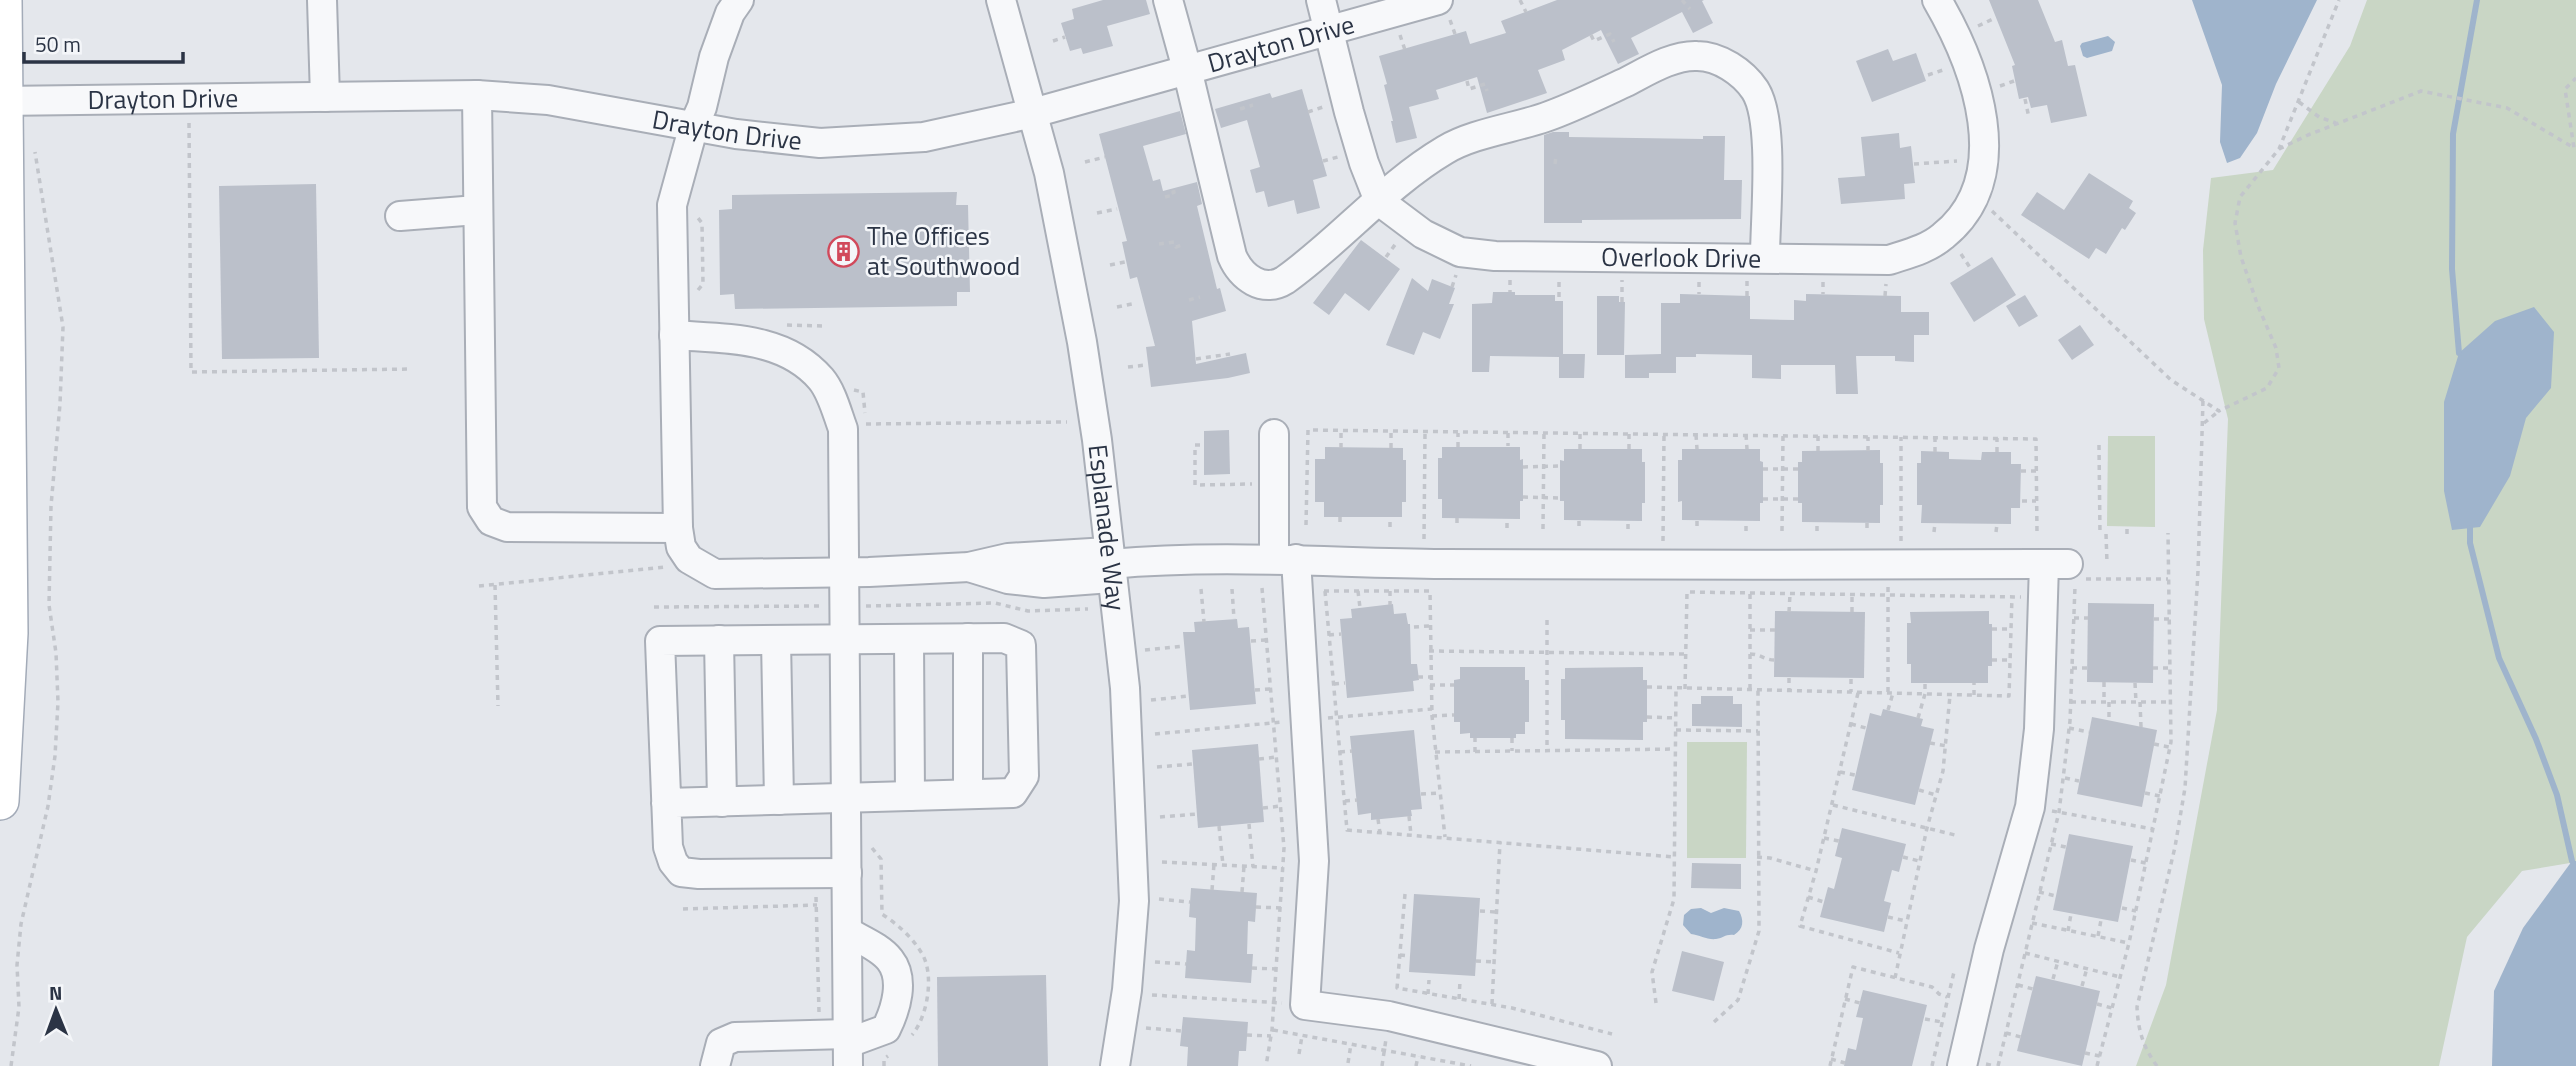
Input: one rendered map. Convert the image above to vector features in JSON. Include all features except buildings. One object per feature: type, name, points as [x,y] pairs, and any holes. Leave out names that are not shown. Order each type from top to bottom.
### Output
[{"type":"main road","points":[[0,801],[9,633],[3,0]]},
{"type":"street","points":[[322,0],[325,97]]},
{"type":"street","points":[[739,0],[730,13],[714,57],[702,107],[694,125],[672,205],[678,528],[681,547],[689,559],[715,574],[969,567],[1008,558],[1110,565],[1156,560],[1285,559],[1423,564],[1894,564],[2062,569],[2043,600],[2039,729],[2030,807],[1989,949],[1962,1066]]},
{"type":"street","name":"Esplanade Way","points":[[1001,0],[1054,197],[1082,342],[1097,440],[1125,688],[1134,901],[1126,990],[1115,1066]]},
{"type":"street","points":[[1168,0],[1232,256],[1240,272],[1258,284],[1279,284],[1298,271],[1446,149],[1557,113],[1676,59],[1706,56],[1737,71],[1748,81],[1760,99],[1767,129],[1765,257]]},
{"type":"street","points":[[1321,0],[1361,150],[1380,201]]},
{"type":"street","name":"Overlook Drive","points":[[1380,201],[1423,234],[1460,252],[1495,256],[1889,260],[1922,249],[1944,236],[1969,206],[1981,176],[1986,149],[1984,119],[1972,77],[1954,28],[1937,0]]},
{"type":"street","name":"Drayton Drive","points":[[3,102],[477,95],[548,100],[736,134],[820,143],[924,137],[1033,113],[1329,31],[1444,10]]},
{"type":"street","points":[[477,95],[482,507],[491,521],[507,527],[678,528]]},
{"type":"street","points":[[400,216],[477,210]]},
{"type":"street","points":[[674,335],[765,343],[801,361],[823,380],[843,429],[848,1048]]},
{"type":"street","points":[[1274,434],[1274,484],[1285,559],[1296,593],[1314,861],[1306,1004],[1389,1016],[1597,1066]]},
{"type":"street","points":[[968,638],[968,794]]},
{"type":"street","points":[[666,803],[1013,793],[1024,776],[1021,646],[1004,638],[660,640],[666,803],[668,847],[673,862],[681,872],[848,873]]},
{"type":"street","points":[[776,639],[779,800]]},
{"type":"street","points":[[909,639],[910,796]]},
{"type":"street","points":[[719,640],[722,802]]},
{"type":"street","points":[[848,932],[891,960],[897,987],[895,1011],[886,1029],[848,1048]]},
{"type":"street","points":[[715,1066],[721,1043],[734,1037],[820,1035],[848,1048]]},
{"type":"path","points":[[1520,0],[1526,12]]},
{"type":"path","points":[[1682,0],[1689,9]]},
{"type":"path","points":[[2204,423],[2219,411],[2267,388],[2279,368],[2276,348],[2241,257],[2235,223],[2239,197],[2279,149],[2339,0]]},
{"type":"path","points":[[1444,10],[1455,34]]},
{"type":"path","points":[[1978,26],[1993,19]]},
{"type":"path","points":[[1591,36],[1594,41],[1610,34],[1614,42]]},
{"type":"path","points":[[1400,35],[1405,50]]},
{"type":"path","points":[[1053,41],[1065,37]]},
{"type":"path","points":[[1928,75],[1947,68]]},
{"type":"path","points":[[2575,150],[2564,89],[2576,78]]},
{"type":"path","points":[[1466,81],[1469,89],[1485,84],[1487,91]]},
{"type":"path","points":[[2000,86],[2014,81]]},
{"type":"path","points":[[2279,149],[2421,92],[2507,108],[2575,150]]},
{"type":"path","points":[[2025,99],[2029,118]]},
{"type":"path","points":[[2299,102],[2319,117],[2337,124]]},
{"type":"path","points":[[1240,108],[1253,105]]},
{"type":"path","points":[[1308,112],[1325,107]]},
{"type":"path","points":[[189,121],[191,372],[412,369]]},
{"type":"path","points":[[11,1066],[19,1007],[17,965],[21,924],[48,806],[55,756],[58,702],[49,605],[51,506],[60,404],[63,327],[35,152]]},
{"type":"path","points":[[1555,164],[1556,156]]},
{"type":"path","points":[[1085,162],[1105,157]]},
{"type":"path","points":[[1324,161],[1339,157]]},
{"type":"path","points":[[1914,164],[1963,161]]},
{"type":"path","points":[[1165,197],[1178,191]]},
{"type":"path","points":[[1097,213],[1117,209]]},
{"type":"path","points":[[1990,210],[2171,380],[2219,411]]},
{"type":"path","points":[[692,211],[702,223],[703,284],[693,295]]},
{"type":"path","points":[[1159,244],[1174,242],[1176,247],[1182,245]]},
{"type":"path","points":[[1386,257],[1397,242]]},
{"type":"path","points":[[1958,248],[1971,270]]},
{"type":"path","points":[[1110,265],[1125,262]]},
{"type":"path","points":[[1452,287],[1457,272]]},
{"type":"path","points":[[1510,276],[1510,292]]},
{"type":"path","points":[[1559,277],[1559,301]]},
{"type":"path","points":[[1622,278],[1622,302]]},
{"type":"path","points":[[1699,279],[1699,294]]},
{"type":"path","points":[[1885,296],[1886,280]]},
{"type":"path","points":[[1747,281],[1747,296]]},
{"type":"path","points":[[1823,282],[1823,294]]},
{"type":"path","points":[[1189,300],[1200,297]]},
{"type":"path","points":[[1117,307],[1132,304]]},
{"type":"path","points":[[776,325],[823,326]]},
{"type":"path","points":[[1196,359],[1230,354]]},
{"type":"path","points":[[1128,367],[1146,365]]},
{"type":"path","points":[[2157,1066],[2141,1037],[2137,1007],[2175,847],[2185,788],[2198,585],[2203,400]]},
{"type":"path","points":[[866,424],[1068,422]]},
{"type":"path","points":[[1306,525],[1308,430],[1783,435],[2036,439],[2037,533]]},
{"type":"path","points":[[1341,431],[1341,448]]},
{"type":"path","points":[[1391,432],[1391,448]]},
{"type":"path","points":[[1423,564],[1425,433]]},
{"type":"path","points":[[1458,433],[1458,447]]},
{"type":"path","points":[[1508,433],[1508,446]]},
{"type":"path","points":[[1543,528],[1544,433]]},
{"type":"path","points":[[1580,433],[1580,449]]},
{"type":"path","points":[[1629,434],[1629,449]]},
{"type":"path","points":[[1664,435],[1664,564]]},
{"type":"path","points":[[1696,435],[1697,449]]},
{"type":"path","points":[[1746,435],[1747,449]]},
{"type":"path","points":[[1782,531],[1783,435]]},
{"type":"path","points":[[1818,436],[1818,451]]},
{"type":"path","points":[[1868,437],[1868,451]]},
{"type":"path","points":[[1888,710],[1888,596],[1894,564],[1901,437]]},
{"type":"path","points":[[1935,438],[1935,452]]},
{"type":"path","points":[[1997,438],[1997,452]]},
{"type":"path","points":[[1200,445],[1195,445],[1195,485],[1274,484]]},
{"type":"path","points":[[2099,445],[2100,534]]},
{"type":"path","points":[[1307,464],[1315,464]]},
{"type":"path","points":[[1523,467],[1560,466]]},
{"type":"path","points":[[1763,469],[1798,470]]},
{"type":"path","points":[[2021,471],[2036,471]]},
{"type":"path","points":[[1307,495],[1315,494]]},
{"type":"path","points":[[1523,497],[1560,498]]},
{"type":"path","points":[[1763,499],[1798,499]]},
{"type":"path","points":[[2099,500],[2107,500]]},
{"type":"path","points":[[2022,501],[2036,501]]},
{"type":"path","points":[[1340,517],[1340,526]]},
{"type":"path","points":[[1390,517],[1390,527]]},
{"type":"path","points":[[1457,518],[1457,528]]},
{"type":"path","points":[[1507,519],[1507,528]]},
{"type":"path","points":[[1579,520],[1579,529]]},
{"type":"path","points":[[1628,529],[1629,521]]},
{"type":"path","points":[[1697,521],[1697,530]]},
{"type":"path","points":[[1746,521],[1746,531]]},
{"type":"path","points":[[1817,522],[1817,531]]},
{"type":"path","points":[[1867,523],[1867,531]]},
{"type":"path","points":[[1934,532],[1935,523]]},
{"type":"path","points":[[1996,532],[1997,524]]},
{"type":"path","points":[[2127,527],[2127,534]]},
{"type":"path","points":[[2106,534],[2107,564]]},
{"type":"path","points":[[2097,1066],[2129,943],[2170,747],[2168,534]]},
{"type":"path","points":[[479,586],[676,566],[689,559]]},
{"type":"path","points":[[2062,569],[2168,579]]},
{"type":"path","points":[[495,584],[498,706]]},
{"type":"path","points":[[1262,588],[1284,848],[1268,1066]]},
{"type":"path","points":[[1201,589],[1203,621]]},
{"type":"path","points":[[1232,589],[1234,619]]},
{"type":"path","points":[[1325,591],[1347,830],[1674,858]]},
{"type":"path","points":[[1263,596],[1325,591],[1430,591],[1430,685],[1445,838]]},
{"type":"path","points":[[1359,591],[1360,608]]},
{"type":"path","points":[[1390,591],[1390,604]]},
{"type":"path","points":[[1688,697],[1687,592],[2012,596],[2043,600]]},
{"type":"path","points":[[1747,698],[1750,593]]},
{"type":"path","points":[[1789,612],[1790,594]]},
{"type":"path","points":[[1852,595],[1852,612]]},
{"type":"path","points":[[1647,687],[2009,696],[2012,596]]},
{"type":"path","points":[[654,607],[995,603],[1028,611],[1087,609]]},
{"type":"path","points":[[2074,618],[2088,618]]},
{"type":"path","points":[[2154,619],[2169,620]]},
{"type":"path","points":[[1547,620],[1547,751]]},
{"type":"path","points":[[1414,627],[1430,626]]},
{"type":"path","points":[[1750,630],[1774,629]]},
{"type":"path","points":[[1992,629],[2011,629]]},
{"type":"path","points":[[1329,635],[1341,634]]},
{"type":"path","points":[[1251,642],[1267,640]]},
{"type":"path","points":[[1145,650],[1184,646]]},
{"type":"path","points":[[1429,651],[1686,654]]},
{"type":"path","points":[[1750,654],[1757,654],[1765,660],[1774,660]]},
{"type":"path","points":[[1992,660],[2010,660]]},
{"type":"path","points":[[2072,668],[2087,668]]},
{"type":"path","points":[[2153,668],[2170,668]]},
{"type":"path","points":[[1418,677],[1430,677]]},
{"type":"path","points":[[1788,678],[1789,691]]},
{"type":"path","points":[[1851,679],[1851,692]]},
{"type":"path","points":[[2104,682],[2109,721]]},
{"type":"path","points":[[1334,684],[1345,683]]},
{"type":"path","points":[[1919,718],[1925,683]]},
{"type":"path","points":[[1974,683],[1974,695]]},
{"type":"path","points":[[2135,683],[2141,727]]},
{"type":"path","points":[[1430,685],[1454,685]]},
{"type":"path","points":[[1656,1003],[1652,972],[1674,899],[1676,688]]},
{"type":"path","points":[[1255,690],[1271,689]]},
{"type":"path","points":[[1718,689],[1718,696]]},
{"type":"path","points":[[1714,1022],[1738,1000],[1759,931],[1758,690]]},
{"type":"path","points":[[1858,692],[1833,805],[1800,926],[1899,953]]},
{"type":"path","points":[[1895,978],[1919,861],[1944,771],[1950,694]]},
{"type":"path","points":[[1151,700],[1189,696]]},
{"type":"path","points":[[2071,702],[2170,702]]},
{"type":"path","points":[[1432,716],[1454,715]]},
{"type":"path","points":[[1647,717],[1676,718]]},
{"type":"path","points":[[1851,724],[1866,728]]},
{"type":"path","points":[[2069,728],[2089,732]]},
{"type":"path","points":[[1676,730],[1758,731]]},
{"type":"path","points":[[1475,738],[1475,752]]},
{"type":"path","points":[[1512,738],[1513,751]]},
{"type":"path","points":[[1930,743],[1947,746]]},
{"type":"path","points":[[2154,744],[2170,747]]},
{"type":"path","points":[[1436,752],[1675,749]]},
{"type":"path","points":[[1340,752],[1352,751]]},
{"type":"path","points":[[1259,759],[1277,757]]},
{"type":"path","points":[[1157,767],[1193,764]]},
{"type":"path","points":[[1840,772],[1855,775]]},
{"type":"path","points":[[2065,778],[2079,781]]},
{"type":"path","points":[[1919,790],[1936,795]]},
{"type":"path","points":[[1421,794],[1440,793]]},
{"type":"path","points":[[2145,793],[2160,796]]},
{"type":"path","points":[[1344,801],[1357,800]]},
{"type":"path","points":[[1833,805],[1955,835]]},
{"type":"path","points":[[1263,808],[1281,806]]},
{"type":"path","points":[[2030,807],[2153,829]]},
{"type":"path","points":[[1160,817],[1197,814]]},
{"type":"path","points":[[1409,816],[1411,835]]},
{"type":"path","points":[[1378,819],[1380,833]]},
{"type":"path","points":[[1249,824],[1253,867]]},
{"type":"path","points":[[1219,826],[1223,865]]},
{"type":"path","points":[[1824,838],[1839,841]]},
{"type":"path","points":[[1492,1004],[1500,842]]},
{"type":"path","points":[[2051,844],[2066,847]]},
{"type":"path","points":[[1758,857],[1816,870]]},
{"type":"path","points":[[1903,857],[1919,861]]},
{"type":"path","points":[[2131,860],[2146,863]]},
{"type":"path","points":[[1162,862],[1283,868]]},
{"type":"path","points":[[1212,890],[1214,864]]},
{"type":"path","points":[[1242,892],[1244,866]]},
{"type":"path","points":[[816,874],[820,1035]]},
{"type":"path","points":[[2039,892],[2056,896]]},
{"type":"path","points":[[1405,894],[1397,988],[1492,1004],[1612,1034]]},
{"type":"path","points":[[1808,897],[1824,902]]},
{"type":"path","points":[[1160,899],[1190,902]]},
{"type":"path","points":[[683,909],[817,905]]},
{"type":"path","points":[[1404,906],[1413,907]]},
{"type":"path","points":[[1256,907],[1281,908]]},
{"type":"path","points":[[2122,908],[2136,911]]},
{"type":"path","points":[[1479,911],[1496,912]]},
{"type":"path","points":[[2068,931],[2071,914]]},
{"type":"path","points":[[1888,917],[1906,921]]},
{"type":"path","points":[[2098,936],[2101,920]]},
{"type":"path","points":[[2032,923],[2129,943]]},
{"type":"path","points":[[2025,953],[2120,976]]},
{"type":"path","points":[[1400,955],[1410,956]]},
{"type":"path","points":[[1476,961],[1494,962]]},
{"type":"path","points":[[2053,979],[2058,961]]},
{"type":"path","points":[[1155,962],[1186,964]]},
{"type":"path","points":[[1830,1066],[1853,967],[1932,986],[1938,994],[1947,997]]},
{"type":"path","points":[[1252,968],[1276,970]]},
{"type":"path","points":[[2082,986],[2087,968]]},
{"type":"path","points":[[1932,1066],[1954,972]]},
{"type":"path","points":[[1428,994],[1429,980]]},
{"type":"path","points":[[1459,999],[1460,981]]},
{"type":"path","points":[[2017,984],[2033,989]]},
{"type":"path","points":[[1152,995],[1306,1004]]},
{"type":"path","points":[[1845,999],[1860,1003]]},
{"type":"path","points":[[2097,1004],[2112,1008]]},
{"type":"path","points":[[1925,1019],[1942,1022]]},
{"type":"path","points":[[1146,1028],[1181,1031]]},
{"type":"path","points":[[1272,1030],[1471,1066]]},
{"type":"path","points":[[2006,1033],[2021,1037]]},
{"type":"path","points":[[1247,1035],[1271,1036]]},
{"type":"path","points":[[1299,1054],[1302,1035]]},
{"type":"path","points":[[1348,1063],[1351,1044]]},
{"type":"path","points":[[2085,1053],[2100,1056]]},
{"type":"path","points":[[1416,1066],[1418,1056]]},
{"type":"path","points":[[1831,1059],[1845,1063]]},
{"type":"green space","points":[[2367,0],[2576,0],[2576,862],[2522,871],[2467,937],[2439,1066],[2136,1066],[2166,985],[2217,710],[2228,419],[2204,319],[2203,250],[2211,178],[2273,170],[2350,46]]},
{"type":"green space","points":[[2108,436],[2155,436],[2155,527],[2107,526]]},
{"type":"green space","points":[[1687,742],[1747,742],[1746,858],[1687,858]]},
{"type":"water","points":[[2192,0],[2317,0],[2276,84],[2257,133],[2240,158],[2227,163],[2220,142],[2222,85]]},
{"type":"water","points":[[2108,36],[2115,42],[2112,51],[2087,58],[2083,56],[2080,46],[2082,43]]},
{"type":"water","points":[[2534,307],[2554,332],[2551,388],[2526,418],[2510,476],[2480,527],[2452,530],[2444,491],[2444,402],[2459,353],[2495,321]]},
{"type":"water","points":[[2572,861],[2576,861],[2576,1066],[2492,1066],[2494,991],[2523,928]]},
{"type":"water","points":[[1701,908],[1711,913],[1724,908],[1739,911],[1741,927],[1734,935],[1716,939],[1691,934],[1683,925],[1684,915],[1691,909]]},
{"type":"waterway","points":[[2459,353],[2452,269],[2453,134],[2477,0]]},
{"type":"waterway","points":[[2470,528],[2470,543],[2499,658],[2536,739],[2557,795],[2572,861]]},
{"type":"place","name":"The Offices at Southwood","points":[[844,251]]}]
